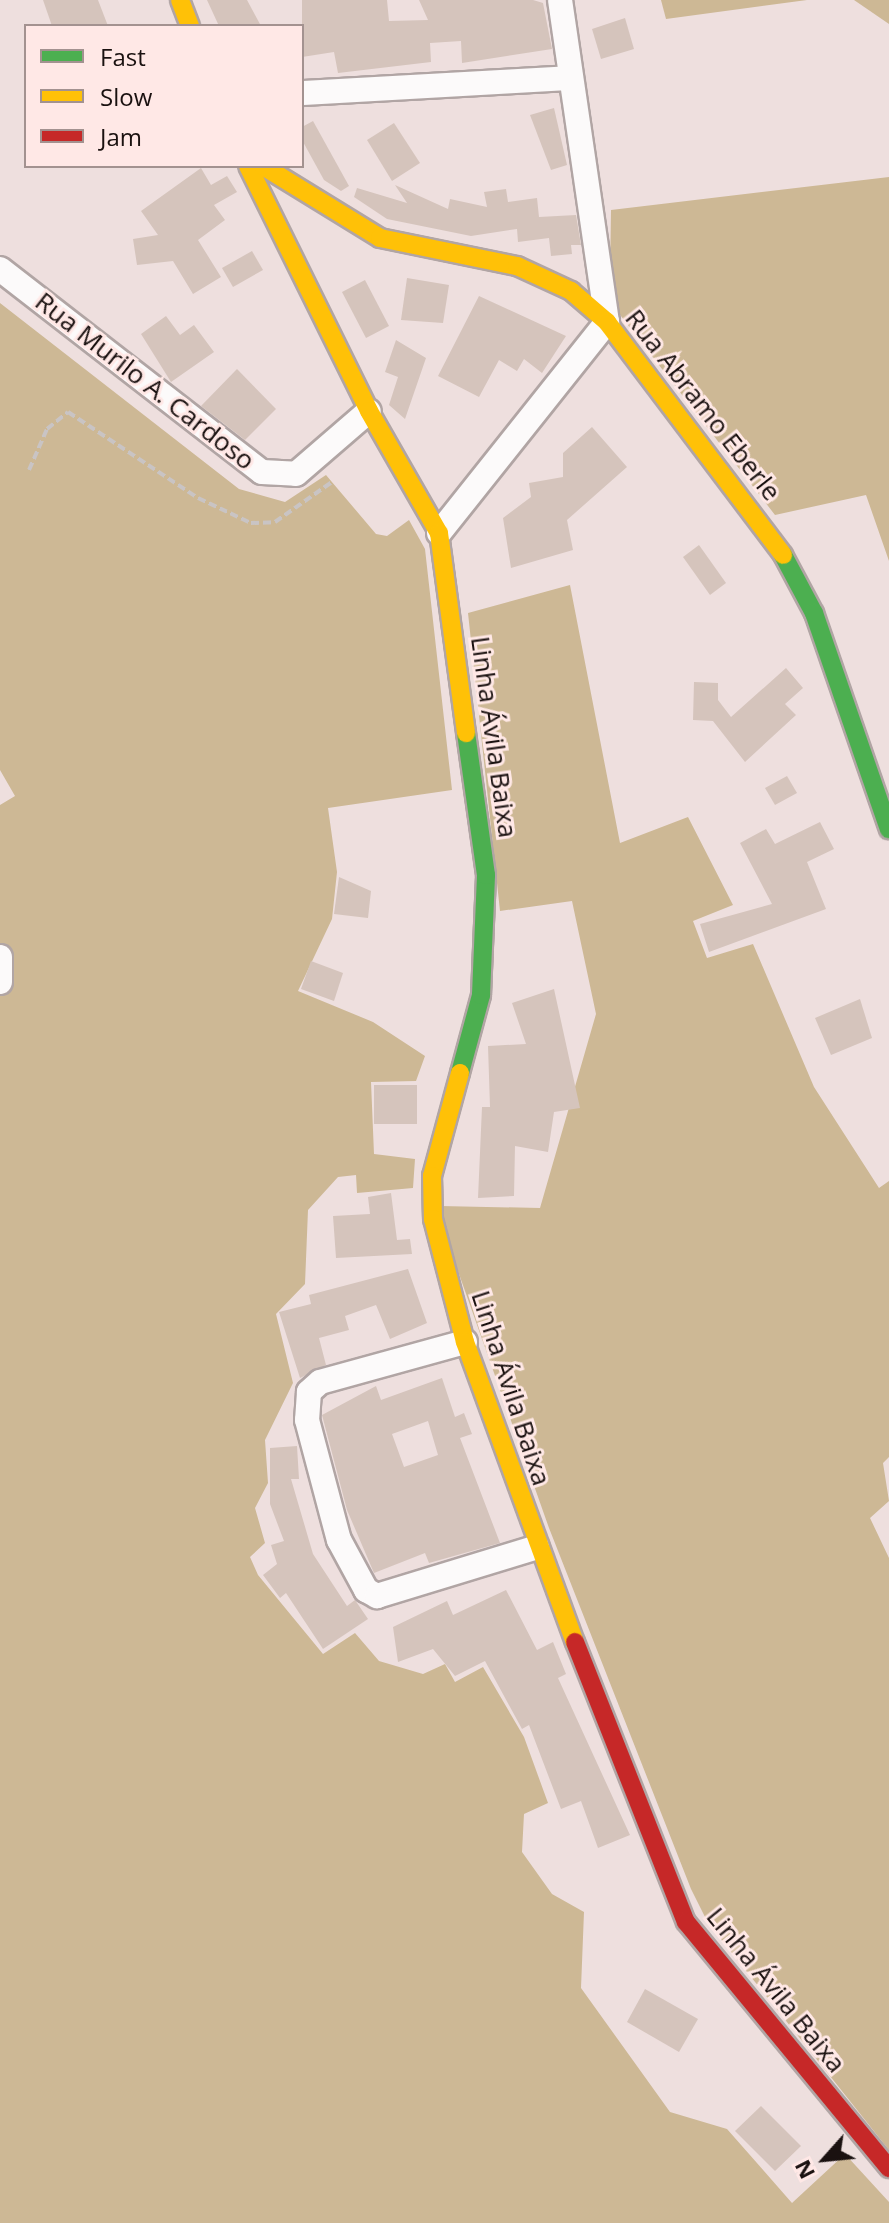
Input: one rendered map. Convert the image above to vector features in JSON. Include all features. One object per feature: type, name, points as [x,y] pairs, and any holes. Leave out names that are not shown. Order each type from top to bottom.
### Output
[{"type":"street","points":[[180,0],[189,24]]},
{"type":"street","points":[[249,168],[369,411],[439,533],[607,322],[560,0]]},
{"type":"street","points":[[304,93],[570,78]]},
{"type":"street","name":"Rua Abramo Eberle","points":[[266,168],[380,238],[517,266],[571,291],[607,322],[776,541],[814,613],[889,829]]},
{"type":"street","name":"Rua Murilo A. Cardoso","points":[[0,269],[262,472],[296,474],[369,411]]},
{"type":"street","name":"Linha Ávila Baixa","points":[[439,533],[486,875],[481,995],[432,1176],[433,1219],[465,1342],[537,1547],[686,1922],[889,2168]]},
{"type":"street","points":[[0,957],[0,982]]},
{"type":"street","points":[[465,1342],[320,1382],[309,1392],[307,1420],[339,1540],[366,1590],[377,1596],[537,1547]]},
{"type":"path","points":[[29,470],[47,429],[68,412],[198,498],[251,523],[275,522],[332,482]]},
{"type":"shaded area","points":[[661,0],[807,0],[666,19]]},
{"type":"shaded area","points":[[854,0],[889,0],[889,24]]},
{"type":"shaded area","points":[[889,177],[889,561],[866,495],[775,515],[614,307],[610,277],[611,210]]},
{"type":"shaded area","points":[[0,303],[239,489],[285,502],[326,475],[376,534],[387,536],[409,520],[425,549],[452,790],[328,808],[337,872],[332,919],[298,991],[373,1022],[425,1056],[416,1081],[371,1082],[374,1154],[415,1159],[413,1188],[357,1193],[356,1175],[338,1177],[308,1210],[305,1284],[276,1314],[293,1383],[265,1440],[268,1483],[255,1508],[265,1543],[250,1557],[258,1575],[323,1654],[355,1633],[379,1661],[423,1674],[445,1664],[455,1682],[483,1667],[524,1737],[548,1803],[524,1814],[522,1852],[552,1894],[584,1912],[581,1988],[670,2112],[727,2129],[792,2203],[845,2154],[889,2202],[889,2223],[0,2223],[0,805],[15,796],[0,770]]},
{"type":"shaded area","points":[[570,585],[620,843],[688,817],[733,905],[693,921],[707,958],[753,944],[814,1087],[879,1188],[889,1181],[889,1457],[883,1463],[889,1501],[870,1518],[889,1558],[889,2150],[708,1923],[691,1889],[549,1528],[442,1226],[440,1206],[540,1208],[596,1014],[572,901],[500,911],[468,613]]},
{"type":"building","points":[[43,0],[98,0],[107,24],[51,24]]},
{"type":"building","points":[[207,0],[247,0],[260,24],[218,24]]},
{"type":"building","points":[[302,0],[387,0],[389,21],[428,20],[419,0],[533,0],[543,3],[552,49],[462,63],[461,41],[430,43],[431,62],[338,73],[334,52],[304,57]]},
{"type":"building","points":[[625,18],[634,49],[601,59],[592,29]]},
{"type":"building","points":[[554,108],[567,165],[551,170],[530,115]]},
{"type":"building","points":[[313,121],[349,186],[341,191],[324,180],[304,144],[304,126]]},
{"type":"building","points":[[394,123],[420,163],[392,181],[367,140]]},
{"type":"building","points":[[201,168],[211,185],[227,176],[237,192],[214,205],[225,220],[198,240],[221,277],[193,294],[173,261],[137,265],[133,239],[158,235],[141,211]]},
{"type":"building","points":[[395,185],[448,209],[450,199],[487,207],[484,192],[506,189],[508,202],[537,198],[539,217],[576,215],[581,245],[571,245],[572,254],[551,256],[549,238],[518,242],[517,229],[471,236],[387,219],[354,197],[357,188],[407,203]]},
{"type":"building","points":[[252,251],[263,270],[233,287],[222,268]]},
{"type":"building","points":[[407,278],[449,285],[443,323],[401,320]]},
{"type":"building","points":[[365,280],[389,326],[366,338],[342,292]]},
{"type":"building","points":[[479,296],[566,336],[542,373],[524,359],[517,371],[499,360],[479,397],[438,376]]},
{"type":"building","points":[[166,316],[180,335],[194,325],[214,352],[171,382],[141,334]]},
{"type":"building","points":[[396,340],[426,358],[405,419],[389,405],[398,377],[385,372]]},
{"type":"building","points":[[237,369],[276,409],[245,440],[201,406]]},
{"type":"building","points":[[592,427],[627,467],[567,520],[573,550],[511,568],[503,518],[531,497],[529,483],[563,477],[563,453]]},
{"type":"building","points":[[699,545],[726,583],[710,595],[683,557]]},
{"type":"building","points":[[786,668],[803,688],[785,704],[796,715],[745,762],[713,721],[693,720],[694,682],[718,683],[718,700],[731,717]]},
{"type":"building","points":[[787,776],[797,793],[775,805],[765,788]]},
{"type":"building","points":[[820,822],[834,849],[807,862],[826,909],[709,952],[700,924],[772,904],[740,843],[766,829],[775,844]]},
{"type":"building","points":[[339,877],[371,891],[368,918],[334,914]]},
{"type":"building","points":[[311,961],[343,973],[334,1001],[301,989]]},
{"type":"building","points":[[554,989],[580,1108],[554,1112],[548,1152],[515,1146],[514,1196],[478,1198],[482,1107],[490,1107],[488,1046],[526,1044],[512,1003]]},
{"type":"building","points":[[860,999],[872,1038],[831,1055],[815,1018]]},
{"type":"building","points":[[374,1085],[417,1085],[417,1124],[374,1124]]},
{"type":"building","points":[[391,1193],[397,1240],[410,1239],[412,1254],[336,1258],[333,1216],[370,1214],[368,1197]]},
{"type":"building","points":[[408,1269],[427,1323],[390,1339],[376,1305],[345,1316],[349,1330],[319,1338],[326,1365],[300,1378],[279,1312],[311,1304],[309,1295]]},
{"type":"building","points":[[442,1378],[455,1417],[464,1413],[472,1434],[460,1438],[500,1543],[429,1563],[425,1553],[374,1573],[347,1510],[322,1415],[376,1386],[381,1400]],"holes":[[[428,1421],[438,1455],[404,1467],[392,1434]]]},
{"type":"building","points":[[297,1446],[299,1479],[291,1479],[313,1554],[347,1606],[355,1600],[368,1619],[323,1649],[286,1593],[280,1598],[263,1575],[277,1564],[271,1545],[284,1541],[270,1504],[270,1448]]},
{"type":"building","points":[[506,1590],[537,1650],[553,1642],[566,1674],[558,1678],[630,1835],[598,1848],[581,1801],[561,1809],[529,1725],[522,1729],[485,1661],[455,1676],[433,1649],[398,1662],[393,1627],[447,1601],[453,1615]]},
{"type":"building","points":[[645,1989],[698,2019],[679,2052],[627,2022]]},
{"type":"building","points":[[761,2106],[801,2146],[775,2171],[735,2131]]},
{"type":"traffic: fast","points":[[783,555],[814,613],[889,829]]},
{"type":"traffic: fast","points":[[460,1073],[481,995],[486,875],[466,733]]},
{"type":"traffic: slow","points":[[180,0],[189,24]]},
{"type":"traffic: slow","points":[[249,168],[369,411],[439,533],[466,733]]},
{"type":"traffic: slow","points":[[266,168],[380,238],[517,266],[571,291],[607,322],[783,555]]},
{"type":"traffic: slow","points":[[460,1073],[432,1176],[433,1219],[465,1342],[575,1642]]},
{"type":"traffic: jam","points":[[575,1642],[686,1922],[889,2168]]}]
